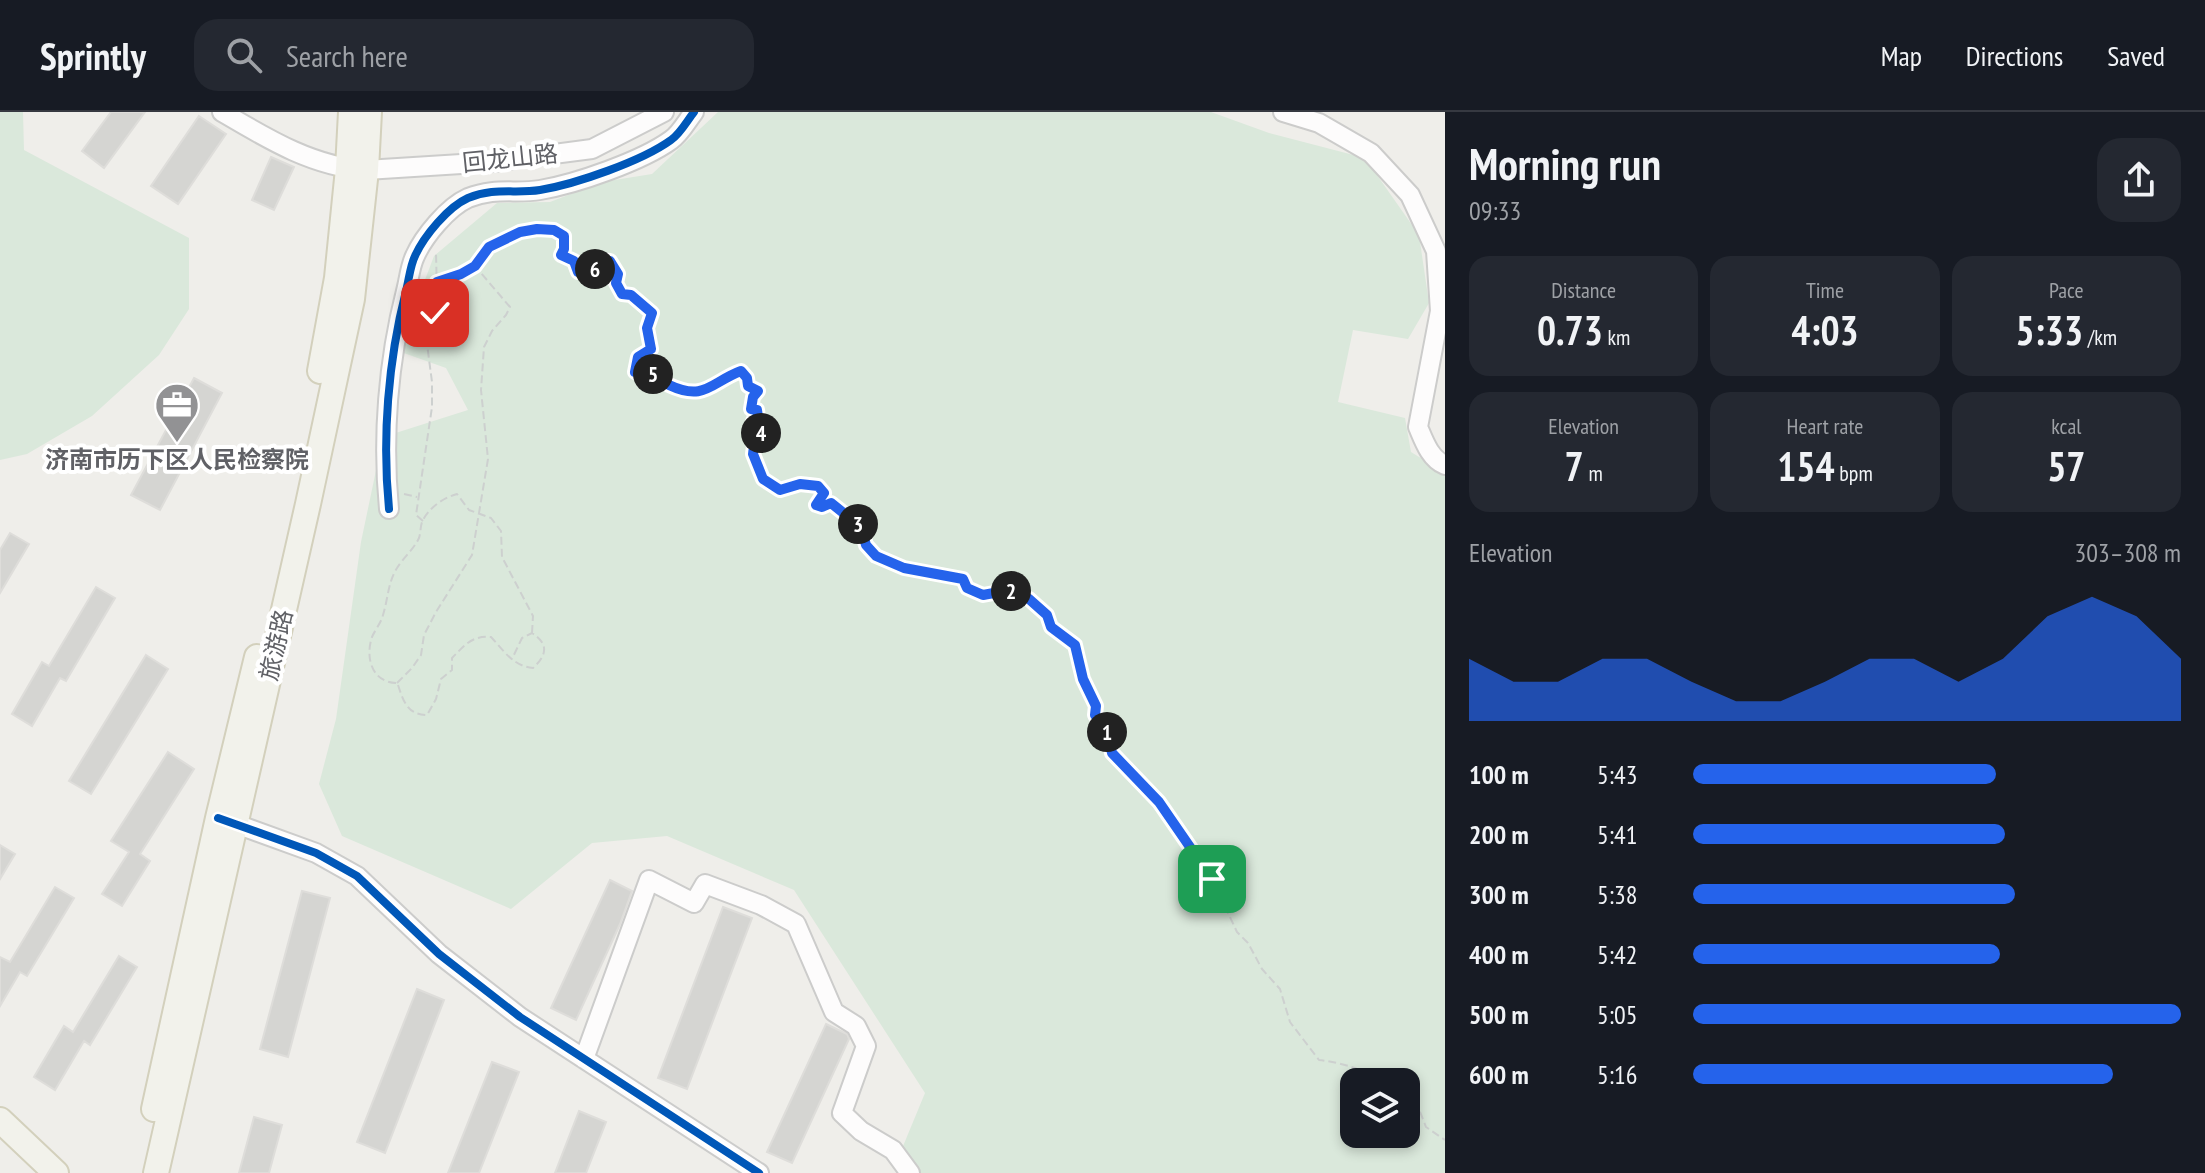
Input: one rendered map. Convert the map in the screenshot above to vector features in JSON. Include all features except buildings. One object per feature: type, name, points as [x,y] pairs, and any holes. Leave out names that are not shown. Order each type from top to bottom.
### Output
[{"type":"main road","name":"旅游路","points":[[140,1173],[308,504],[352,299],[357,169],[351,112]]},
{"type":"main road","name":"旅游路","points":[[357,169],[369,112]]},
{"type":"main road","name":"旅游路","points":[[156,1173],[227,820]]},
{"type":"main road","points":[[0,1120],[56,1173]]},
{"type":"street","points":[[222,112],[254,121],[288,150],[357,169]]},
{"type":"street","name":"回龙山路","points":[[357,169],[493,162],[592,149],[664,112]]},
{"type":"street","points":[[389,509],[385,472],[397,324],[415,256],[445,214],[467,199],[499,190],[538,191],[584,178],[646,154],[674,139],[694,112]]},
{"type":"street","points":[[1283,112],[1319,123],[1371,153],[1410,195],[1417,209],[1436,251],[1440,311],[1418,427],[1424,443],[1438,462],[1445,465]]},
{"type":"street","points":[[227,820],[316,853],[357,876],[439,954],[520,1017],[759,1173]]},
{"type":"street","points":[[584,1059],[649,880],[694,903],[705,884],[761,905],[796,924],[834,1012],[856,1026],[866,1046],[842,1113],[861,1131],[893,1150],[910,1173]]},
{"type":"path","points":[[437,282],[475,266],[489,247],[520,232],[554,230],[564,236],[561,255],[574,261],[578,272],[589,266],[594,270],[600,267],[601,260],[610,261],[618,274],[616,283],[622,294],[631,295],[652,313],[647,328],[651,349],[638,357],[635,372],[648,376],[654,373],[658,380],[679,390],[695,393],[716,386],[741,371],[747,378],[748,386],[758,391],[753,397],[751,409],[757,410],[758,417],[753,421],[755,429],[762,434],[753,454],[763,479],[780,490],[800,484],[818,486],[824,493],[816,505],[822,507],[831,503],[861,527],[866,545],[876,556],[904,568],[963,579],[967,588],[983,595],[1010,590],[1029,599],[1047,615],[1051,627],[1075,645],[1083,679],[1096,706],[1095,715],[1108,734],[1112,753],[1159,802],[1212,879],[1237,932],[1280,989],[1290,1022],[1319,1060],[1357,1068]]},
{"type":"path","points":[[423,521],[416,515],[432,407],[427,344],[435,313],[437,282],[435,243],[430,234]]},
{"type":"path","points":[[475,266],[510,307],[484,347],[481,390],[488,459],[479,515],[472,555],[436,612],[424,635],[421,655],[412,668],[397,683],[389,683],[371,668],[369,653],[372,637],[383,617],[396,570],[418,539],[423,521],[433,507],[446,497],[457,494],[469,510],[479,515],[491,518],[501,531],[502,557],[533,616],[532,633]]},
{"type":"path","points":[[397,683],[404,703],[418,715],[427,715],[436,699],[441,679],[452,670],[452,658],[469,641],[480,636],[491,637],[507,657],[522,667],[533,668],[542,659],[544,648],[541,639],[532,633]]},
{"type":"path","points":[[512,659],[522,638],[532,633]]},
{"type":"path","points":[[1420,1112],[1426,1127],[1445,1140]]},
{"type":"green space","points":[[0,112],[23,112],[24,150],[189,238],[189,309],[159,355],[92,416],[27,454],[0,460]]},
{"type":"green space","points":[[718,112],[1211,112],[1269,133],[1365,158],[1419,235],[1429,303],[1408,339],[1353,330],[1338,402],[1405,418],[1411,452],[1445,473],[1445,1173],[918,1173],[901,1151],[925,1093],[794,890],[667,836],[592,843],[511,909],[342,836],[319,784],[336,719],[361,542],[383,437],[468,410],[446,368],[398,351],[434,256],[497,203],[550,202],[602,182],[652,174]]},
{"type":"cycle path","points":[[389,509],[387,427],[391,372],[412,264],[430,231],[468,198],[487,193],[555,187],[608,171],[643,156],[674,137],[694,112]]},
{"type":"cycle path","points":[[218,818],[316,853],[357,876],[439,954],[520,1017],[759,1173]]},
{"type":"place","name":"济南市历下区人民检察院","points":[[177,444]]},
{"type":"route","points":[[435,313],[437,282],[475,266],[489,247],[520,232],[554,230],[564,236],[561,255],[574,261],[578,272],[589,266],[594,270],[600,267],[601,260],[610,261],[618,274],[616,283],[622,294],[631,295],[652,313],[647,328],[651,349],[638,357],[635,372],[648,376],[654,373],[658,380],[679,390],[695,393],[716,386],[741,371],[747,378],[748,386],[758,391],[753,397],[751,409],[757,410],[758,417],[753,421],[755,429],[762,434],[753,454],[763,479],[780,490],[800,484],[818,486],[824,493],[816,505],[822,507],[831,503],[861,527],[866,545],[876,556],[904,568],[963,579],[967,588],[983,595],[1010,590],[1029,599],[1047,615],[1051,627],[1075,645],[1083,679],[1096,706],[1095,715],[1108,734],[1112,753],[1159,802],[1212,879]]}]
